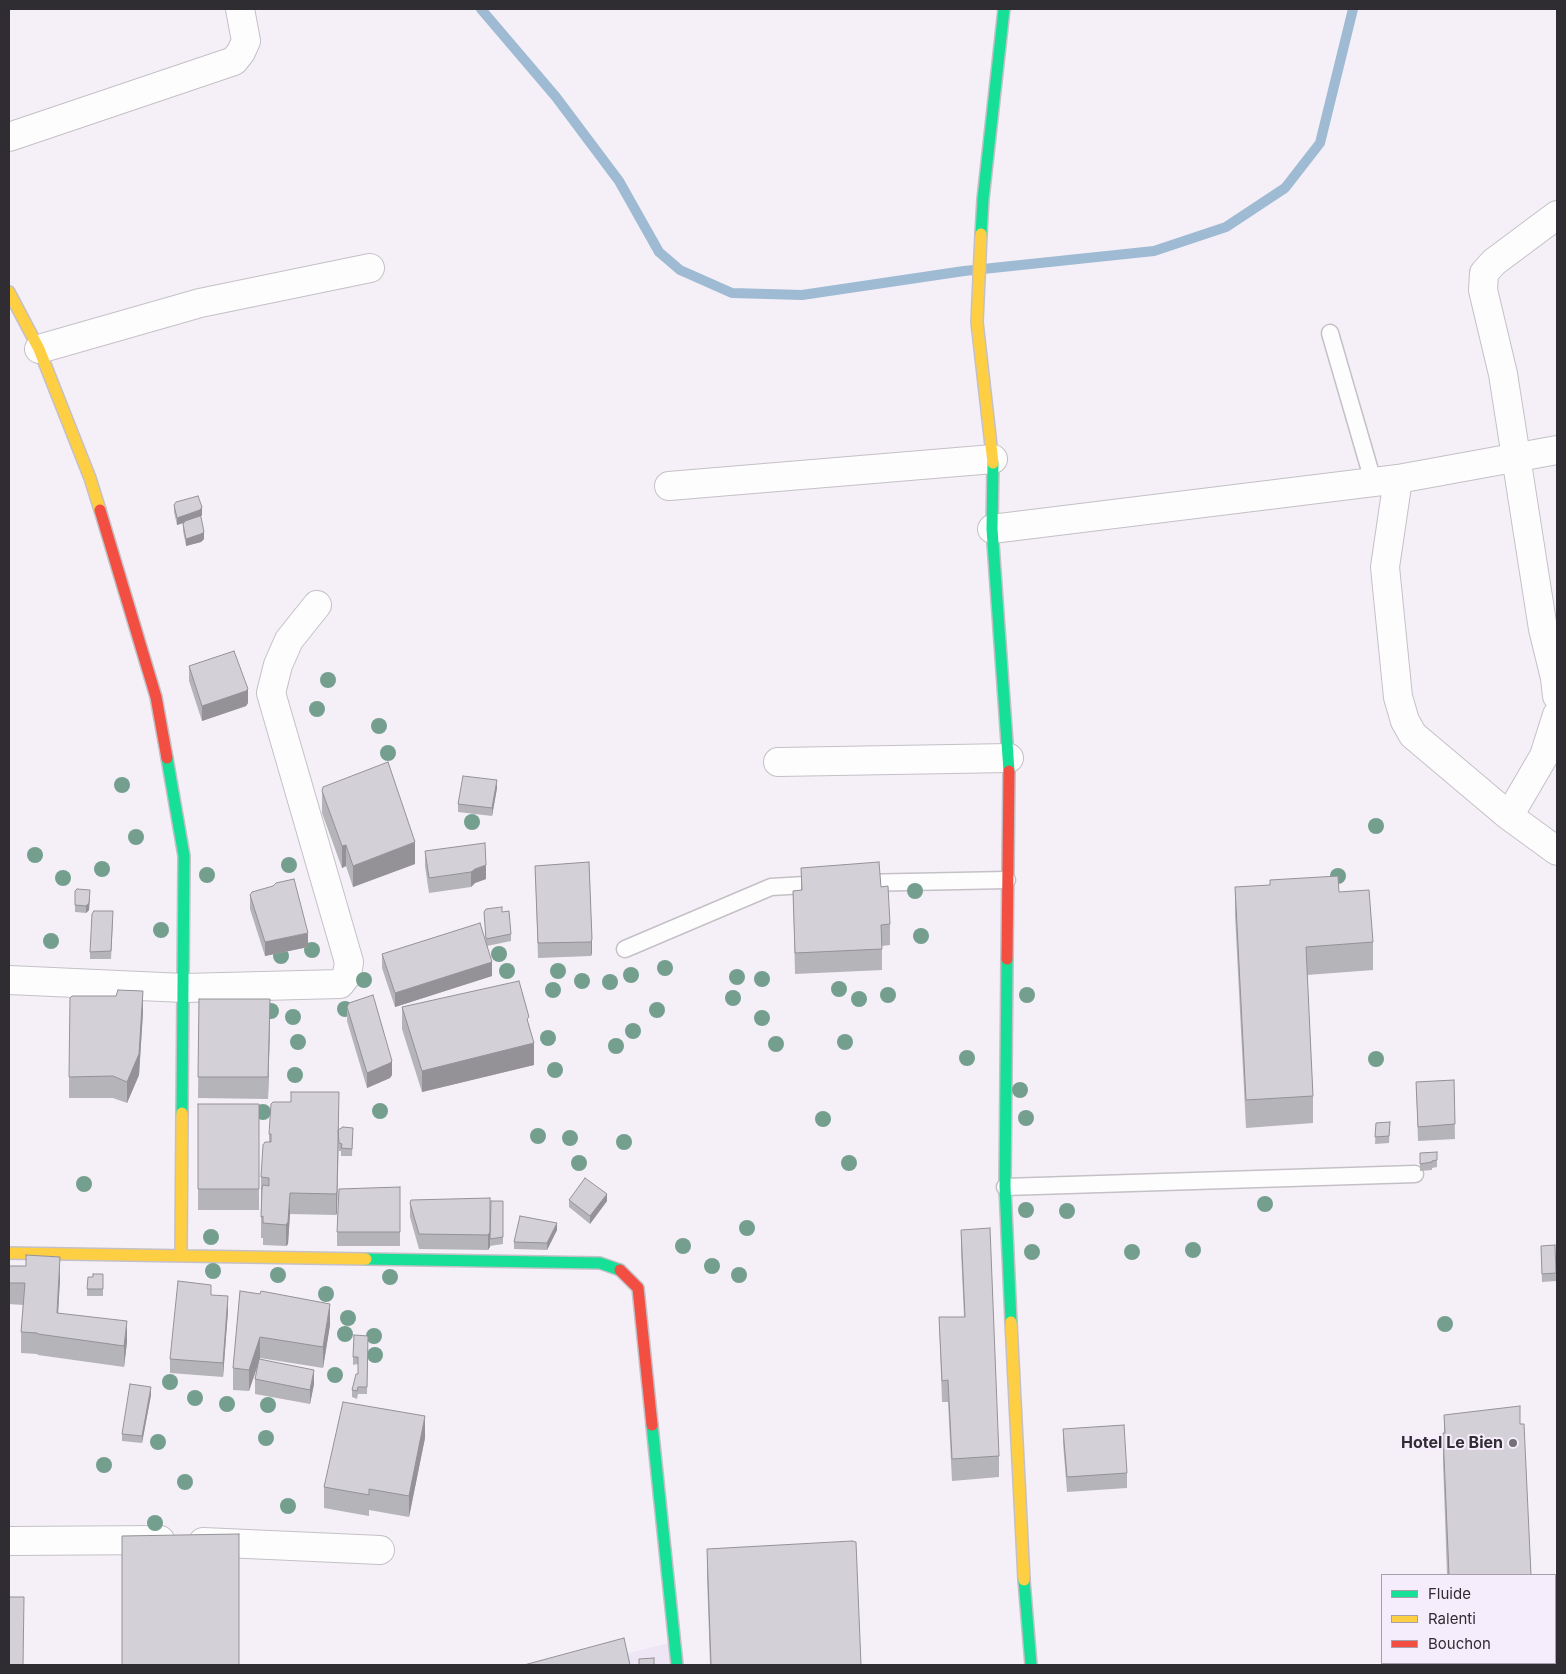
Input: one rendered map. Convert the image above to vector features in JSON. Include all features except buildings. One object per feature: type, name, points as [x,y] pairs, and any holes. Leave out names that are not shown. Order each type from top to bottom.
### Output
[{"type":"street","points":[[9,137],[234,61],[242,52],[246,41],[240,9]]},
{"type":"street","points":[[1004,9],[983,199],[977,322],[993,459],[992,529],[1009,758],[1005,1187],[1022,1558],[1030,1665]]},
{"type":"street","points":[[1557,215],[1494,262],[1484,272],[1483,290],[1503,374],[1543,629],[1555,678],[1557,696]]},
{"type":"street","points":[[39,349],[200,303],[370,268]]},
{"type":"street","points":[[9,292],[39,349],[90,478],[156,697],[184,856],[181,1255]]},
{"type":"street","points":[[992,529],[1386,480],[1557,450]]},
{"type":"street","points":[[669,486],[993,459]]},
{"type":"street","points":[[1386,480],[1385,567],[1398,697],[1405,722],[1412,735],[1509,816],[1557,851]]},
{"type":"street","points":[[9,980],[184,988],[340,984],[347,975],[348,962],[270,693],[278,665],[289,640],[317,605]]},
{"type":"street","points":[[1509,816],[1544,756],[1557,715]]},
{"type":"street","points":[[778,762],[1009,758]]},
{"type":"street","points":[[9,1253],[600,1263],[620,1270],[638,1288],[677,1665]]},
{"type":"street","points":[[9,1542],[147,1539],[380,1550]]},
{"type":"lane","points":[[1330,333],[1386,480]]},
{"type":"lane","points":[[625,949],[770,887],[1007,880]]},
{"type":"lane","points":[[1005,1187],[1415,1174]]},
{"type":"shaded area","points":[[669,1643],[670,1665],[581,1665]]},
{"type":"waterway","points":[[481,9],[556,97],[619,181],[659,252],[680,270],[732,293],[802,295],[964,271],[1154,251],[1226,227],[1285,188],[1320,143],[1353,9]]},
{"type":"traffic: fast","points":[[981,234],[983,199],[1004,9]]},
{"type":"traffic: fast","points":[[993,463],[992,529],[1009,771]]},
{"type":"traffic: fast","points":[[167,758],[184,856],[182,1113]]},
{"type":"traffic: fast","points":[[1007,959],[1005,1187],[1011,1322]]},
{"type":"traffic: fast","points":[[366,1259],[600,1263],[620,1270]]},
{"type":"traffic: fast","points":[[652,1425],[677,1665]]},
{"type":"traffic: fast","points":[[1024,1580],[1031,1665]]},
{"type":"traffic: slow","points":[[981,234],[977,322],[993,463]]},
{"type":"traffic: slow","points":[[9,292],[39,349],[90,478],[100,510]]},
{"type":"traffic: slow","points":[[181,1255],[182,1113]]},
{"type":"traffic: slow","points":[[9,1253],[366,1259]]},
{"type":"traffic: slow","points":[[1011,1322],[1024,1580]]},
{"type":"traffic: jam","points":[[100,510],[156,697],[167,758]]},
{"type":"traffic: jam","points":[[1007,959],[1009,771]]},
{"type":"traffic: jam","points":[[620,1270],[638,1288],[652,1425]]},
{"type":"place","name":"Hotel Le Bien","points":[[1513,1443]]}]
